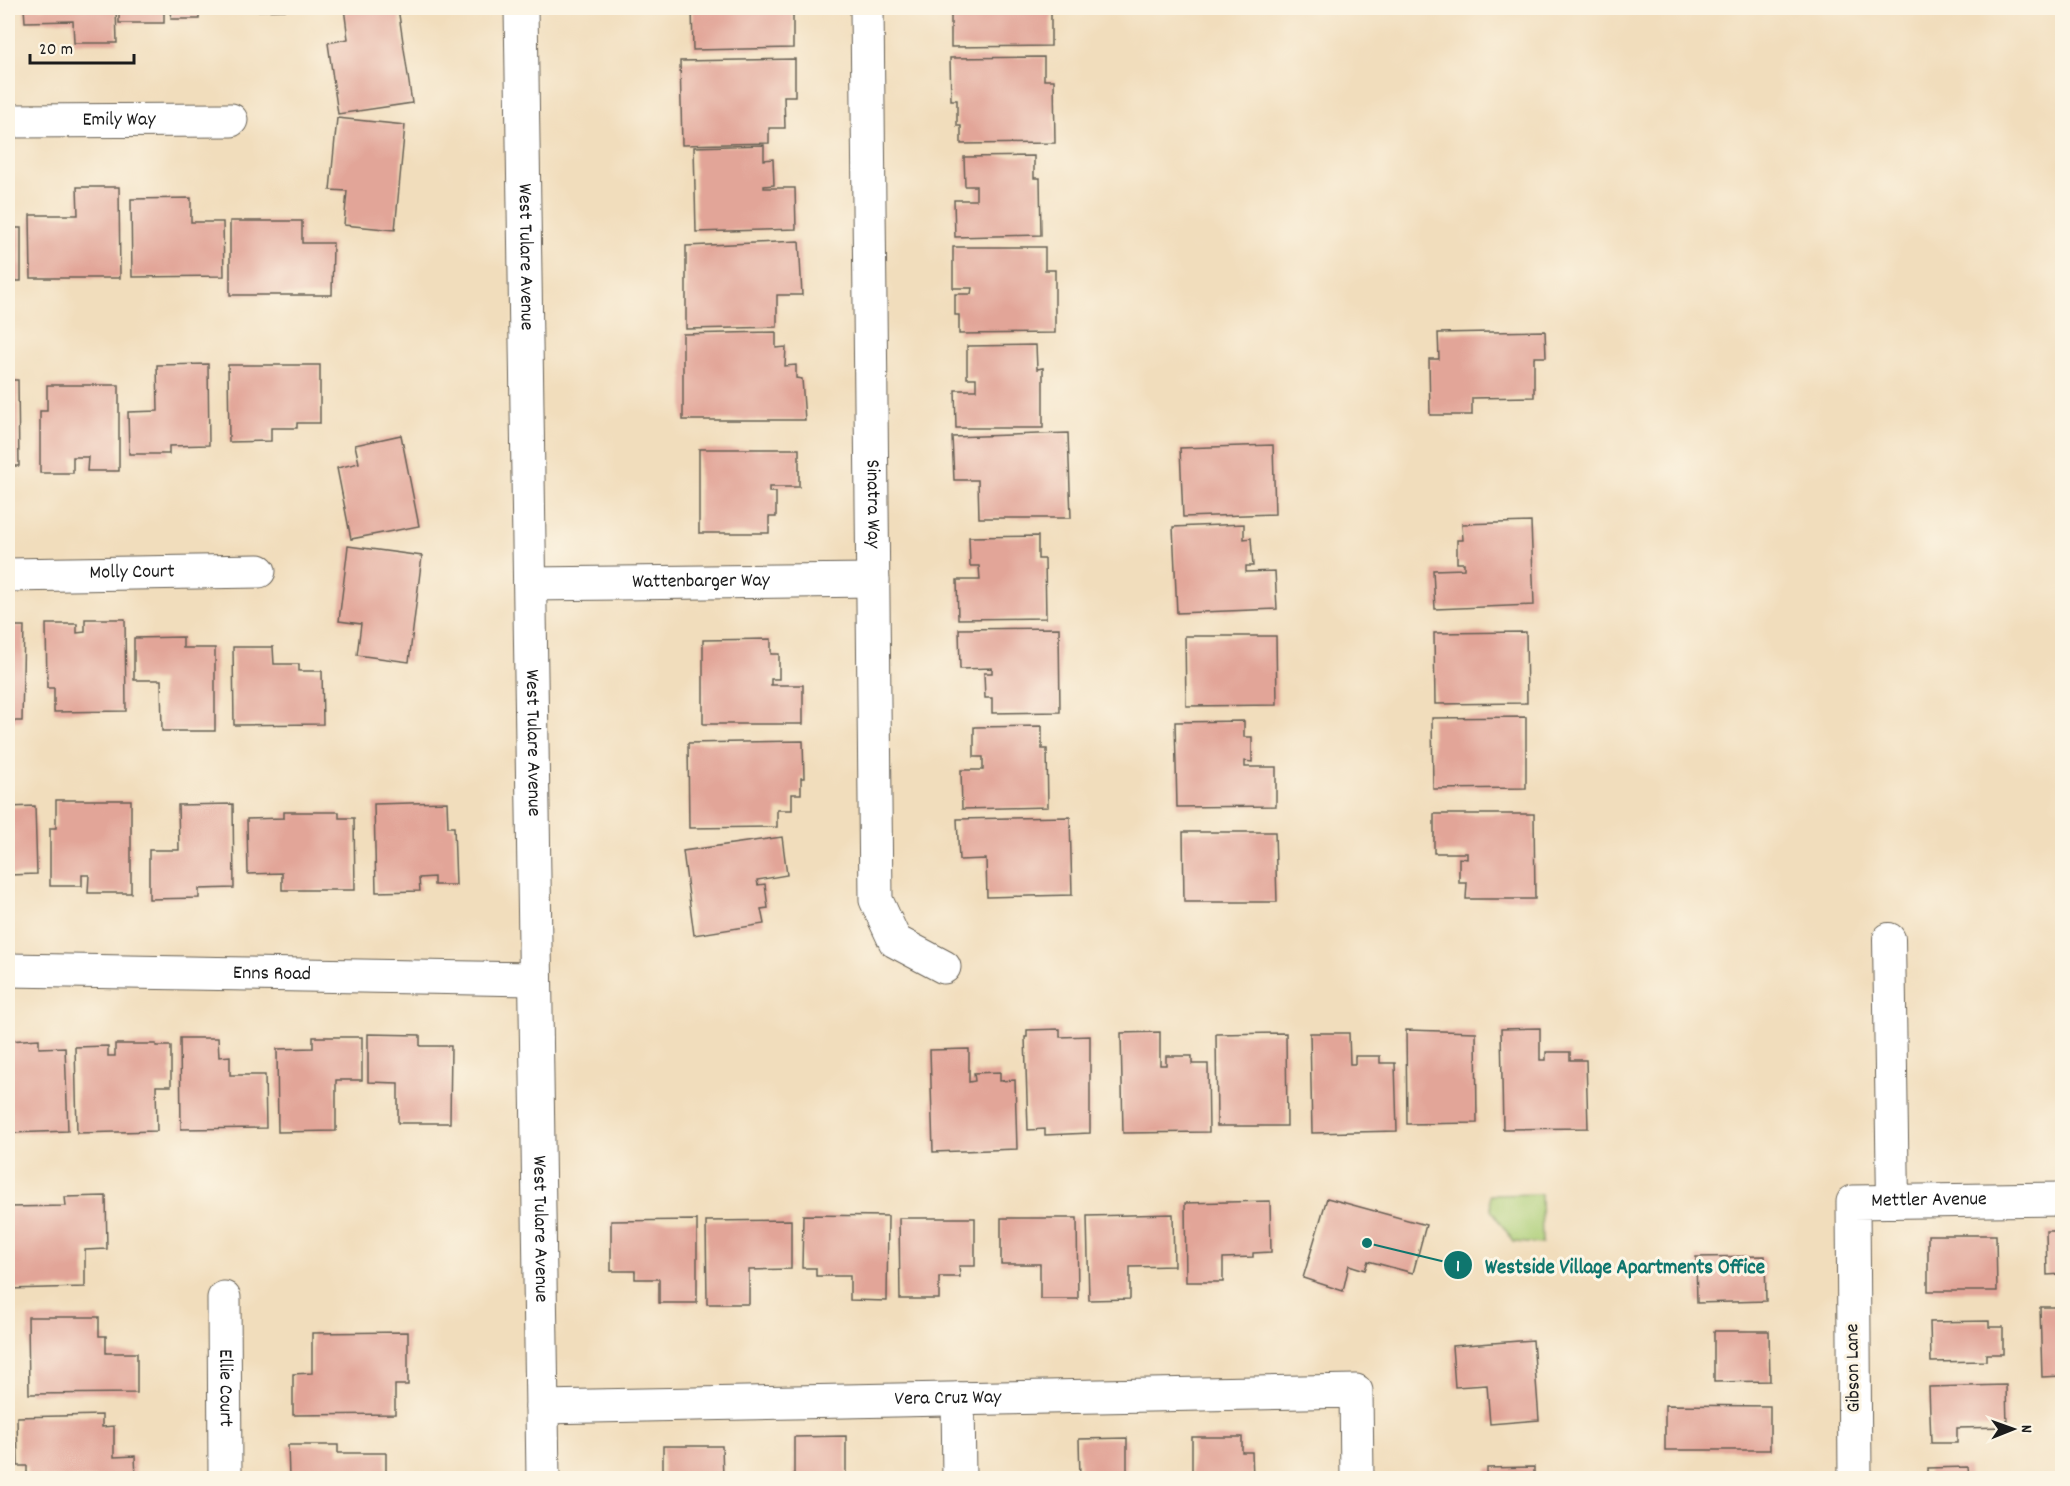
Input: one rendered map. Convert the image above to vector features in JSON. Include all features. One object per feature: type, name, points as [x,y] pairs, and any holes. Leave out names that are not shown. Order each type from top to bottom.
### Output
[{"type":"street","name":"West Tulare Avenue","points":[[521,8],[543,1479]]},
{"type":"street","name":"Sinatra Way","points":[[867,8],[876,900],[895,940],[944,967]]},
{"type":"street","name":"Emily Way","points":[[8,121],[231,120]]},
{"type":"street","name":"Molly Court","points":[[8,575],[259,571]]},
{"type":"street","name":"Wattenbarger Way","points":[[530,584],[873,580]]},
{"type":"street","points":[[1889,939],[1893,1202]]},
{"type":"street","name":"Enns Road","points":[[8,970],[535,979]]},
{"type":"street","name":"Mettler Avenue","points":[[1852,1257],[1853,1202],[2062,1198]]},
{"type":"street","name":"Gibson Lane","points":[[1852,1257],[1855,1479]]},
{"type":"street","name":"Ellie Court","points":[[224,1298],[225,1479]]},
{"type":"street","name":"Vera Cruz Way","points":[[542,1407],[1356,1391],[1357,1479]]},
{"type":"street","points":[[958,1399],[959,1479]]},
{"type":"green space","points":[[1541,1194],[1542,1244],[1514,1242],[1491,1210],[1490,1195]]},
{"type":"building","points":[[24,8],[116,8],[117,43],[74,43],[73,21],[25,22]]},
{"type":"building","points":[[119,8],[164,8],[164,23],[119,23]]},
{"type":"building","points":[[172,8],[199,8],[199,19],[171,19]]},
{"type":"building","points":[[228,8],[297,8],[297,10],[228,11]]},
{"type":"building","points":[[344,8],[398,8],[412,103],[338,114],[328,43],[348,39]]},
{"type":"building","points":[[692,8],[793,9],[793,48],[693,50]]},
{"type":"building","points":[[1051,8],[1051,46],[951,47],[951,10]]},
{"type":"building","points":[[1044,57],[1044,80],[1054,80],[1055,143],[961,144],[961,126],[957,126],[957,100],[951,100],[950,58]]},
{"type":"building","points":[[795,59],[795,96],[784,96],[785,128],[769,128],[769,143],[682,145],[680,61]]},
{"type":"building","points":[[337,118],[405,125],[395,230],[344,225],[347,191],[330,190]]},
{"type":"building","points":[[764,145],[764,160],[773,159],[774,185],[764,186],[764,188],[795,188],[796,229],[696,232],[694,147]]},
{"type":"building","points":[[1034,156],[1034,178],[1040,178],[1041,235],[955,237],[954,200],[976,200],[976,186],[965,186],[964,157]]},
{"type":"building","points":[[77,187],[119,187],[120,278],[31,278],[30,215],[78,215]]},
{"type":"building","points":[[191,198],[191,222],[223,222],[224,276],[132,277],[131,199]]},
{"type":"building","points":[[230,221],[302,221],[302,243],[333,243],[332,295],[230,295]]},
{"type":"building","points":[[8,228],[21,228],[21,281],[8,281]]},
{"type":"building","points":[[799,241],[802,295],[777,295],[777,327],[686,329],[686,246]]},
{"type":"building","points":[[953,247],[1045,247],[1045,270],[1055,270],[1055,333],[959,334],[959,315],[955,315],[955,294],[971,294],[972,288],[953,288]]},
{"type":"building","points":[[1545,331],[1546,357],[1534,357],[1534,397],[1472,398],[1472,415],[1430,415],[1429,359],[1439,359],[1438,333]]},
{"type":"building","points":[[776,332],[776,348],[786,347],[785,366],[796,365],[796,378],[802,379],[805,420],[683,420],[683,334]]},
{"type":"building","points":[[1036,345],[1037,369],[1043,368],[1043,428],[956,428],[955,390],[976,390],[976,378],[967,378],[967,346]]},
{"type":"building","points":[[208,364],[209,445],[169,446],[169,454],[129,454],[128,412],[158,411],[157,365]]},
{"type":"building","points":[[228,365],[320,365],[320,423],[297,423],[297,428],[271,428],[271,441],[229,442]]},
{"type":"building","points":[[8,380],[18,380],[19,466],[8,466]]},
{"type":"building","points":[[47,385],[119,385],[119,471],[87,471],[88,457],[73,457],[73,473],[40,473],[40,411],[47,411]]},
{"type":"building","points":[[1068,433],[1071,518],[979,518],[978,480],[954,480],[952,437]]},
{"type":"building","points":[[401,435],[419,526],[351,539],[337,468],[359,463],[355,445]]},
{"type":"building","points":[[1273,445],[1275,514],[1183,517],[1180,448]]},
{"type":"building","points":[[699,449],[799,449],[799,487],[769,487],[769,492],[776,492],[776,517],[769,517],[769,533],[699,533]]},
{"type":"building","points":[[1531,522],[1534,605],[1435,609],[1433,570],[1464,569],[1464,563],[1457,563],[1457,540],[1463,540],[1462,524]]},
{"type":"building","points":[[1244,524],[1244,539],[1251,538],[1253,566],[1246,566],[1246,572],[1275,571],[1277,609],[1177,613],[1173,527]]},
{"type":"building","points":[[1038,536],[1038,559],[1045,559],[1046,618],[958,619],[957,580],[980,580],[979,566],[970,566],[969,537]]},
{"type":"building","points":[[348,546],[422,556],[409,662],[357,655],[361,624],[339,621]]},
{"type":"building","points":[[85,619],[125,619],[126,711],[54,712],[54,688],[47,688],[46,624],[77,624],[77,633],[85,632]]},
{"type":"building","points":[[8,626],[24,626],[22,721],[8,721]]},
{"type":"building","points":[[1059,628],[1060,712],[992,713],[992,698],[985,698],[984,673],[992,673],[992,668],[960,669],[959,629]]},
{"type":"building","points":[[1526,632],[1527,703],[1435,704],[1434,633]]},
{"type":"building","points":[[1185,636],[1276,636],[1277,705],[1186,706]]},
{"type":"building","points":[[183,637],[183,648],[215,648],[215,731],[162,731],[161,680],[134,680],[134,638]]},
{"type":"building","points":[[771,639],[771,654],[779,654],[779,679],[771,679],[771,685],[803,685],[803,724],[703,724],[703,640]]},
{"type":"building","points":[[233,647],[273,647],[274,664],[299,664],[299,671],[322,671],[323,724],[234,725]]},
{"type":"building","points":[[1526,717],[1526,788],[1433,789],[1432,718]]},
{"type":"building","points":[[1244,721],[1244,737],[1252,737],[1252,762],[1245,761],[1245,767],[1276,767],[1276,806],[1177,807],[1175,722]]},
{"type":"building","points":[[1042,726],[1042,749],[1047,749],[1048,807],[962,809],[961,770],[983,770],[983,757],[974,757],[974,727]]},
{"type":"building","points":[[803,741],[804,778],[801,778],[801,794],[792,794],[792,810],[777,810],[777,827],[689,828],[688,743]]},
{"type":"building","points":[[56,800],[131,800],[131,893],[88,893],[89,875],[82,875],[82,886],[50,886],[50,828],[56,828]]},
{"type":"building","points":[[447,802],[448,827],[454,827],[456,885],[434,885],[434,877],[419,878],[420,891],[376,892],[374,804]]},
{"type":"building","points":[[233,804],[234,888],[199,889],[199,898],[149,899],[149,850],[179,850],[178,805]]},
{"type":"building","points":[[35,806],[37,874],[8,875],[8,807]]},
{"type":"building","points":[[284,812],[339,812],[339,818],[354,818],[355,890],[282,890],[282,873],[248,874],[247,819],[284,818]]},
{"type":"building","points":[[1434,814],[1534,814],[1535,899],[1466,899],[1467,883],[1459,883],[1459,858],[1467,859],[1467,853],[1434,853]]},
{"type":"building","points":[[1070,817],[1072,895],[987,897],[986,859],[959,860],[957,819]]},
{"type":"building","points":[[1183,832],[1275,832],[1277,902],[1184,902]]},
{"type":"building","points":[[782,837],[787,875],[757,880],[758,885],[765,884],[768,908],[761,909],[764,924],[694,935],[683,851]]},
{"type":"building","points":[[1540,1028],[1540,1060],[1546,1060],[1546,1052],[1570,1052],[1570,1060],[1586,1060],[1588,1128],[1503,1129],[1501,1029]]},
{"type":"building","points":[[1060,1029],[1060,1037],[1090,1036],[1090,1133],[1045,1135],[1045,1129],[1028,1130],[1025,1037],[1027,1037],[1027,1030]]},
{"type":"building","points":[[1406,1030],[1476,1032],[1477,1123],[1407,1124]]},
{"type":"building","points":[[1160,1032],[1160,1065],[1166,1065],[1166,1056],[1192,1056],[1192,1064],[1208,1064],[1209,1132],[1123,1133],[1121,1033]]},
{"type":"building","points":[[1286,1033],[1287,1126],[1217,1126],[1216,1034]]},
{"type":"building","points":[[1310,1033],[1349,1033],[1350,1064],[1355,1064],[1355,1056],[1380,1056],[1380,1063],[1395,1063],[1397,1131],[1312,1133]]},
{"type":"building","points":[[368,1034],[420,1035],[420,1046],[451,1046],[450,1123],[398,1123],[398,1083],[368,1082]]},
{"type":"building","points":[[313,1037],[362,1037],[362,1080],[336,1080],[336,1131],[278,1132],[277,1049],[313,1048]]},
{"type":"building","points":[[180,1038],[218,1038],[219,1057],[230,1056],[230,1075],[265,1075],[266,1128],[181,1129]]},
{"type":"building","points":[[39,1039],[39,1048],[65,1047],[68,1131],[11,1133],[8,1041]]},
{"type":"building","points":[[115,1044],[171,1046],[171,1086],[156,1086],[157,1131],[77,1133],[75,1047],[108,1046],[108,1056],[115,1056]]},
{"type":"building","points":[[969,1049],[969,1082],[975,1081],[974,1073],[1000,1072],[1000,1081],[1015,1080],[1017,1149],[933,1152],[930,1050]]},
{"type":"building","points":[[106,1196],[107,1249],[85,1250],[85,1287],[8,1289],[8,1207],[66,1206],[65,1197]]},
{"type":"building","points":[[1327,1198],[1426,1225],[1413,1273],[1368,1261],[1365,1270],[1349,1265],[1343,1291],[1303,1278]]},
{"type":"building","points":[[1270,1201],[1271,1252],[1253,1253],[1253,1257],[1223,1258],[1223,1282],[1186,1282],[1185,1203]]},
{"type":"building","points":[[1173,1214],[1174,1266],[1130,1267],[1130,1299],[1089,1300],[1087,1216]]},
{"type":"building","points":[[803,1215],[888,1216],[887,1301],[850,1300],[850,1276],[816,1276],[816,1268],[802,1268]]},
{"type":"building","points":[[899,1218],[975,1218],[975,1266],[959,1266],[960,1277],[939,1277],[939,1299],[900,1299]]},
{"type":"building","points":[[1001,1218],[1077,1218],[1078,1299],[1040,1299],[1040,1264],[1001,1264]]},
{"type":"building","points":[[697,1220],[697,1303],[659,1303],[659,1279],[635,1279],[635,1271],[611,1271],[611,1221]]},
{"type":"building","points":[[791,1220],[791,1269],[749,1270],[749,1304],[707,1304],[706,1221]]},
{"type":"building","points":[[2046,1231],[2062,1231],[2062,1274],[2047,1275]]},
{"type":"building","points":[[1928,1235],[1996,1235],[1997,1291],[1928,1291]]},
{"type":"building","points":[[1765,1256],[1766,1301],[1697,1303],[1696,1257]]},
{"type":"building","points":[[2040,1307],[2062,1307],[2062,1376],[2042,1377]]},
{"type":"building","points":[[28,1317],[99,1317],[99,1336],[106,1336],[106,1353],[137,1353],[137,1393],[29,1394]]},
{"type":"building","points":[[1989,1321],[1989,1327],[2003,1327],[2003,1354],[1986,1354],[1986,1361],[1931,1362],[1930,1322]]},
{"type":"building","points":[[1714,1331],[1769,1331],[1770,1381],[1714,1382]]},
{"type":"building","points":[[408,1332],[408,1385],[395,1385],[395,1414],[293,1415],[293,1374],[312,1373],[312,1333]]},
{"type":"building","points":[[1533,1340],[1539,1420],[1490,1424],[1487,1385],[1455,1387],[1452,1346]]},
{"type":"building","points":[[2006,1385],[2007,1427],[1957,1428],[1957,1443],[1931,1443],[1929,1387]]},
{"type":"building","points":[[1665,1405],[1770,1406],[1770,1450],[1665,1450]]},
{"type":"building","points":[[102,1415],[102,1427],[114,1426],[114,1457],[135,1456],[136,1478],[27,1478],[27,1466],[18,1466],[17,1417]]},
{"type":"building","points":[[846,1436],[846,1478],[794,1478],[794,1437]]},
{"type":"building","points":[[1192,1437],[1242,1437],[1242,1452],[1252,1452],[1253,1478],[1192,1478]]},
{"type":"building","points":[[1127,1438],[1127,1478],[1080,1478],[1079,1439]]},
{"type":"building","points":[[288,1445],[338,1445],[338,1453],[386,1453],[386,1478],[289,1478]]},
{"type":"building","points":[[663,1446],[722,1446],[723,1478],[663,1478]]},
{"type":"building","points":[[1534,1467],[1534,1478],[1487,1478],[1487,1468]]},
{"type":"building","points":[[1968,1467],[1969,1478],[1928,1478],[1928,1468]]},
{"type":"place","name":"Westside Village Apartments Office","points":[[1367,1243]]}]
